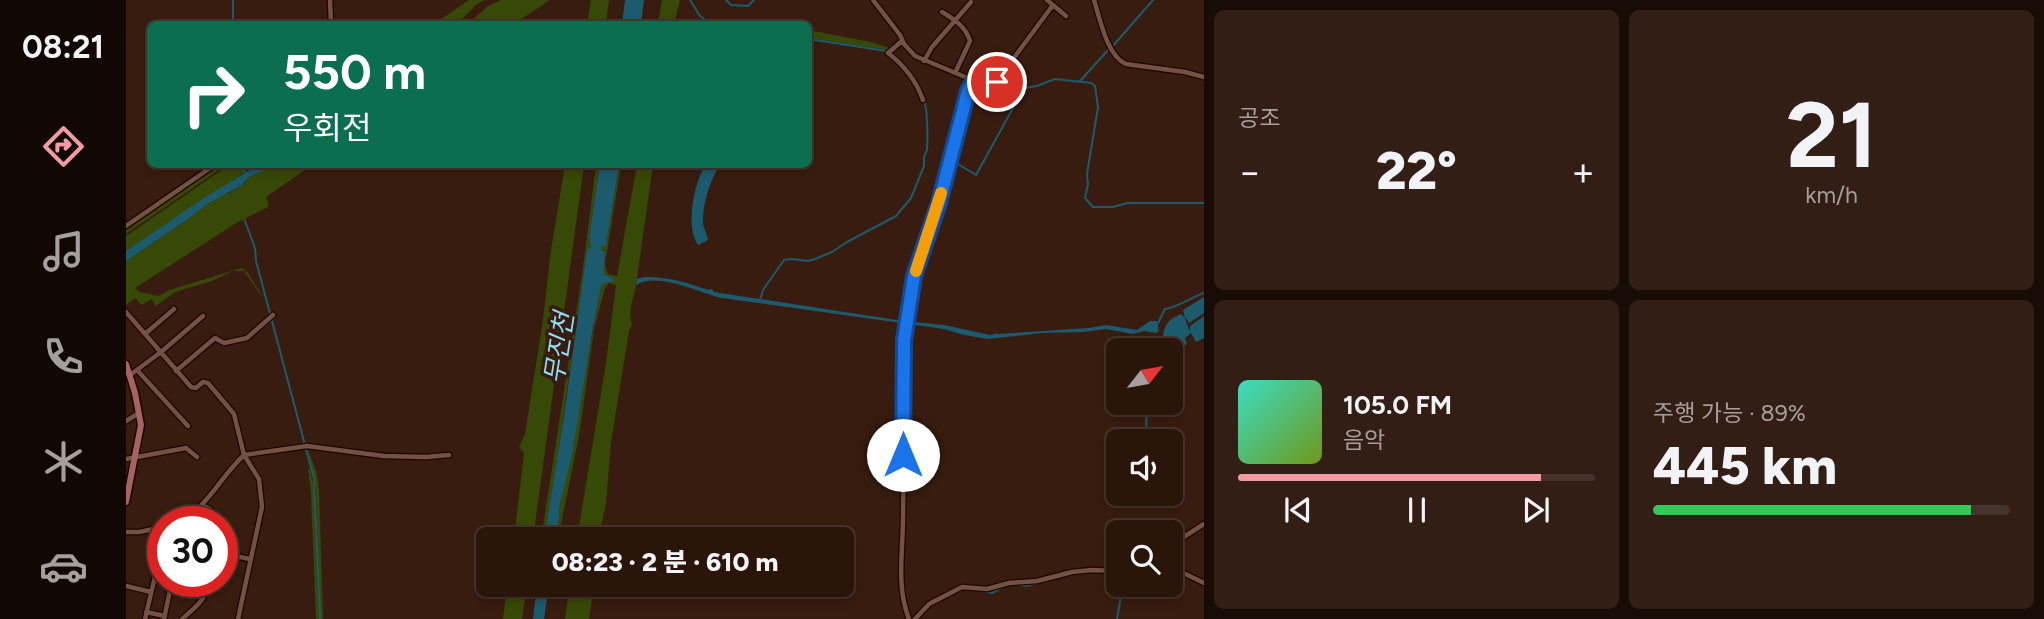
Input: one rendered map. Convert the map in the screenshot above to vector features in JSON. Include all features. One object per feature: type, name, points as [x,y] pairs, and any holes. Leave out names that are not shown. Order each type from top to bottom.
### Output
[{"type":"main road","points":[[126,364],[141,425],[126,498]]},
{"type":"street","points":[[330,0],[331,21]]},
{"type":"street","points":[[873,0],[915,56],[993,86],[1054,5]]},
{"type":"street","points":[[1047,0],[1066,16]]},
{"type":"street","points":[[1094,0],[1111,49],[1119,61],[1204,77]]},
{"type":"street","points":[[925,61],[932,47],[971,2]]},
{"type":"street","points":[[942,12],[954,20],[971,41],[956,73]]},
{"type":"street","points":[[902,41],[889,51],[915,79],[923,100]]},
{"type":"street","points":[[909,619],[901,594],[906,324],[914,276],[939,203],[968,91],[985,62]]},
{"type":"street","points":[[126,226],[210,168]]},
{"type":"street","points":[[145,334],[174,309]]},
{"type":"street","points":[[126,312],[191,387],[196,388],[203,382],[208,383],[234,414],[244,455],[259,479],[262,507],[238,619]]},
{"type":"street","points":[[129,378],[203,316]]},
{"type":"street","points":[[176,370],[215,338],[224,343],[247,338],[271,316]]},
{"type":"street","points":[[138,370],[188,426]]},
{"type":"street","points":[[126,421],[140,413]]},
{"type":"street","points":[[202,506],[244,455],[305,446],[384,456],[449,456]]},
{"type":"street","points":[[126,459],[186,448],[197,457]]},
{"type":"street","points":[[1183,537],[1204,524]]},
{"type":"street","points":[[126,532],[147,530]]},
{"type":"street","points":[[238,557],[250,559]]},
{"type":"street","points":[[915,619],[929,604],[962,587],[987,589],[1072,572],[1106,571]]},
{"type":"street","points":[[1183,573],[1204,583]]},
{"type":"street","points":[[126,586],[147,591]]},
{"type":"street","points":[[145,619],[150,597]]},
{"type":"street","points":[[146,612],[164,618],[169,597]]},
{"type":"street","points":[[181,619],[203,597]]},
{"type":"street","points":[[189,619],[191,610]]},
{"type":"green space","points":[[469,0],[485,0],[460,21],[438,21]]},
{"type":"green space","points":[[501,0],[550,0],[518,21],[471,21],[488,6]]},
{"type":"green space","points":[[591,0],[609,0],[606,21],[588,21]]},
{"type":"green space","points":[[662,0],[680,0],[675,21],[658,21]]},
{"type":"green space","points":[[812,31],[871,42],[890,48],[888,50],[812,38]]},
{"type":"green space","points":[[213,168],[222,168],[126,234],[126,227]]},
{"type":"green space","points":[[225,168],[240,168],[244,173],[126,251],[126,236]]},
{"type":"green space","points":[[268,168],[308,168],[266,197],[269,206],[241,220],[135,288],[139,292],[159,296],[169,290],[242,268],[267,304],[244,271],[233,271],[212,281],[175,292],[156,306],[151,299],[142,305],[135,298],[126,305],[126,261],[219,196],[245,183],[249,177]]},
{"type":"green space","points":[[565,168],[584,168],[535,527],[515,527],[524,453],[519,447],[525,434]]},
{"type":"green space","points":[[596,168],[600,168],[589,237],[591,247],[587,249],[560,441],[546,527],[543,527]]},
{"type":"green space","points":[[621,168],[605,264],[608,274],[617,276],[636,168],[653,168],[601,527],[579,527],[616,285],[609,283],[605,288],[594,329],[579,436],[560,527],[558,527],[560,504],[601,287],[603,283],[612,282],[613,278],[604,274],[605,252],[601,246],[606,246]]},
{"type":"green space","points":[[307,447],[319,489],[323,619],[320,619],[316,489]]},
{"type":"green space","points":[[308,469],[314,489],[319,619],[316,619]]},
{"type":"green space","points":[[506,597],[525,597],[522,619],[503,619]]},
{"type":"green space","points":[[568,597],[592,597],[589,619],[565,619]]},
{"type":"water","points":[[625,0],[644,0],[641,21],[622,21]]},
{"type":"water","points":[[253,168],[268,168],[207,204],[126,261],[126,251]]},
{"type":"water","points":[[600,168],[619,168],[606,246],[601,249],[605,252],[604,274],[613,278],[613,282],[603,283],[601,287],[572,455],[560,504],[558,527],[546,527],[587,249],[591,247],[589,237]]},
{"type":"water","points":[[704,168],[718,168],[705,201],[703,224],[708,240],[698,245],[692,227],[692,205]]},
{"type":"water","points":[[644,277],[677,281],[712,289],[714,292],[944,325],[990,335],[996,332],[1106,325],[1137,330],[1150,321],[1157,321],[1159,331],[1133,334],[1106,329],[988,339],[944,329],[722,298],[679,284],[655,280],[636,285],[637,279]]},
{"type":"water","points":[[1204,297],[1204,313],[1189,323],[1185,319],[1190,332],[1190,326],[1204,316],[1204,338],[1196,342],[1191,333],[1185,338],[1187,344],[1183,346],[1183,338],[1162,338],[1171,319],[1181,314],[1185,318],[1183,310]]},
{"type":"water","points":[[536,597],[547,597],[544,619],[533,619]]},
{"type":"waterway","points":[[233,0],[233,21]]},
{"type":"waterway","points":[[690,0],[700,16],[707,21]]},
{"type":"waterway","points":[[726,0],[731,5],[748,6],[754,0]]},
{"type":"waterway","points":[[1112,47],[1153,0]]},
{"type":"waterway","points":[[812,40],[887,51]]},
{"type":"waterway","points":[[1080,81],[1109,49]]},
{"type":"waterway","points":[[760,300],[763,290],[784,260],[808,261],[832,252],[896,216],[911,198],[924,166],[927,150],[926,108],[913,74],[892,53]]},
{"type":"waterway","points":[[953,161],[976,175],[1024,88],[1055,79],[1091,83],[1095,86],[1098,107],[1085,198],[1093,207],[1113,207],[1127,203],[1204,203]]},
{"type":"waterway","points":[[241,168],[246,173]]},
{"type":"waterway","points":[[245,221],[255,248],[256,261],[314,479],[320,619]]},
{"type":"waterway","points":[[1158,323],[1165,309],[1204,293]]},
{"type":"waterway","points":[[1146,429],[1147,415]]},
{"type":"waterway","points":[[1184,539],[1203,527]]},
{"type":"waterway","points":[[1017,584],[1026,586],[1038,583]]},
{"type":"waterway","points":[[978,590],[992,593],[1005,586]]},
{"type":"waterway","points":[[1117,619],[1121,597]]},
{"type":"slow traffic","points":[[916,271],[941,193]]},
{"type":"route","points":[[903,455],[904,340],[914,276],[939,203],[968,91],[974,80],[993,86],[997,82]]},
{"type":"water label","name":"무진천","points":[[559,348]]}]
